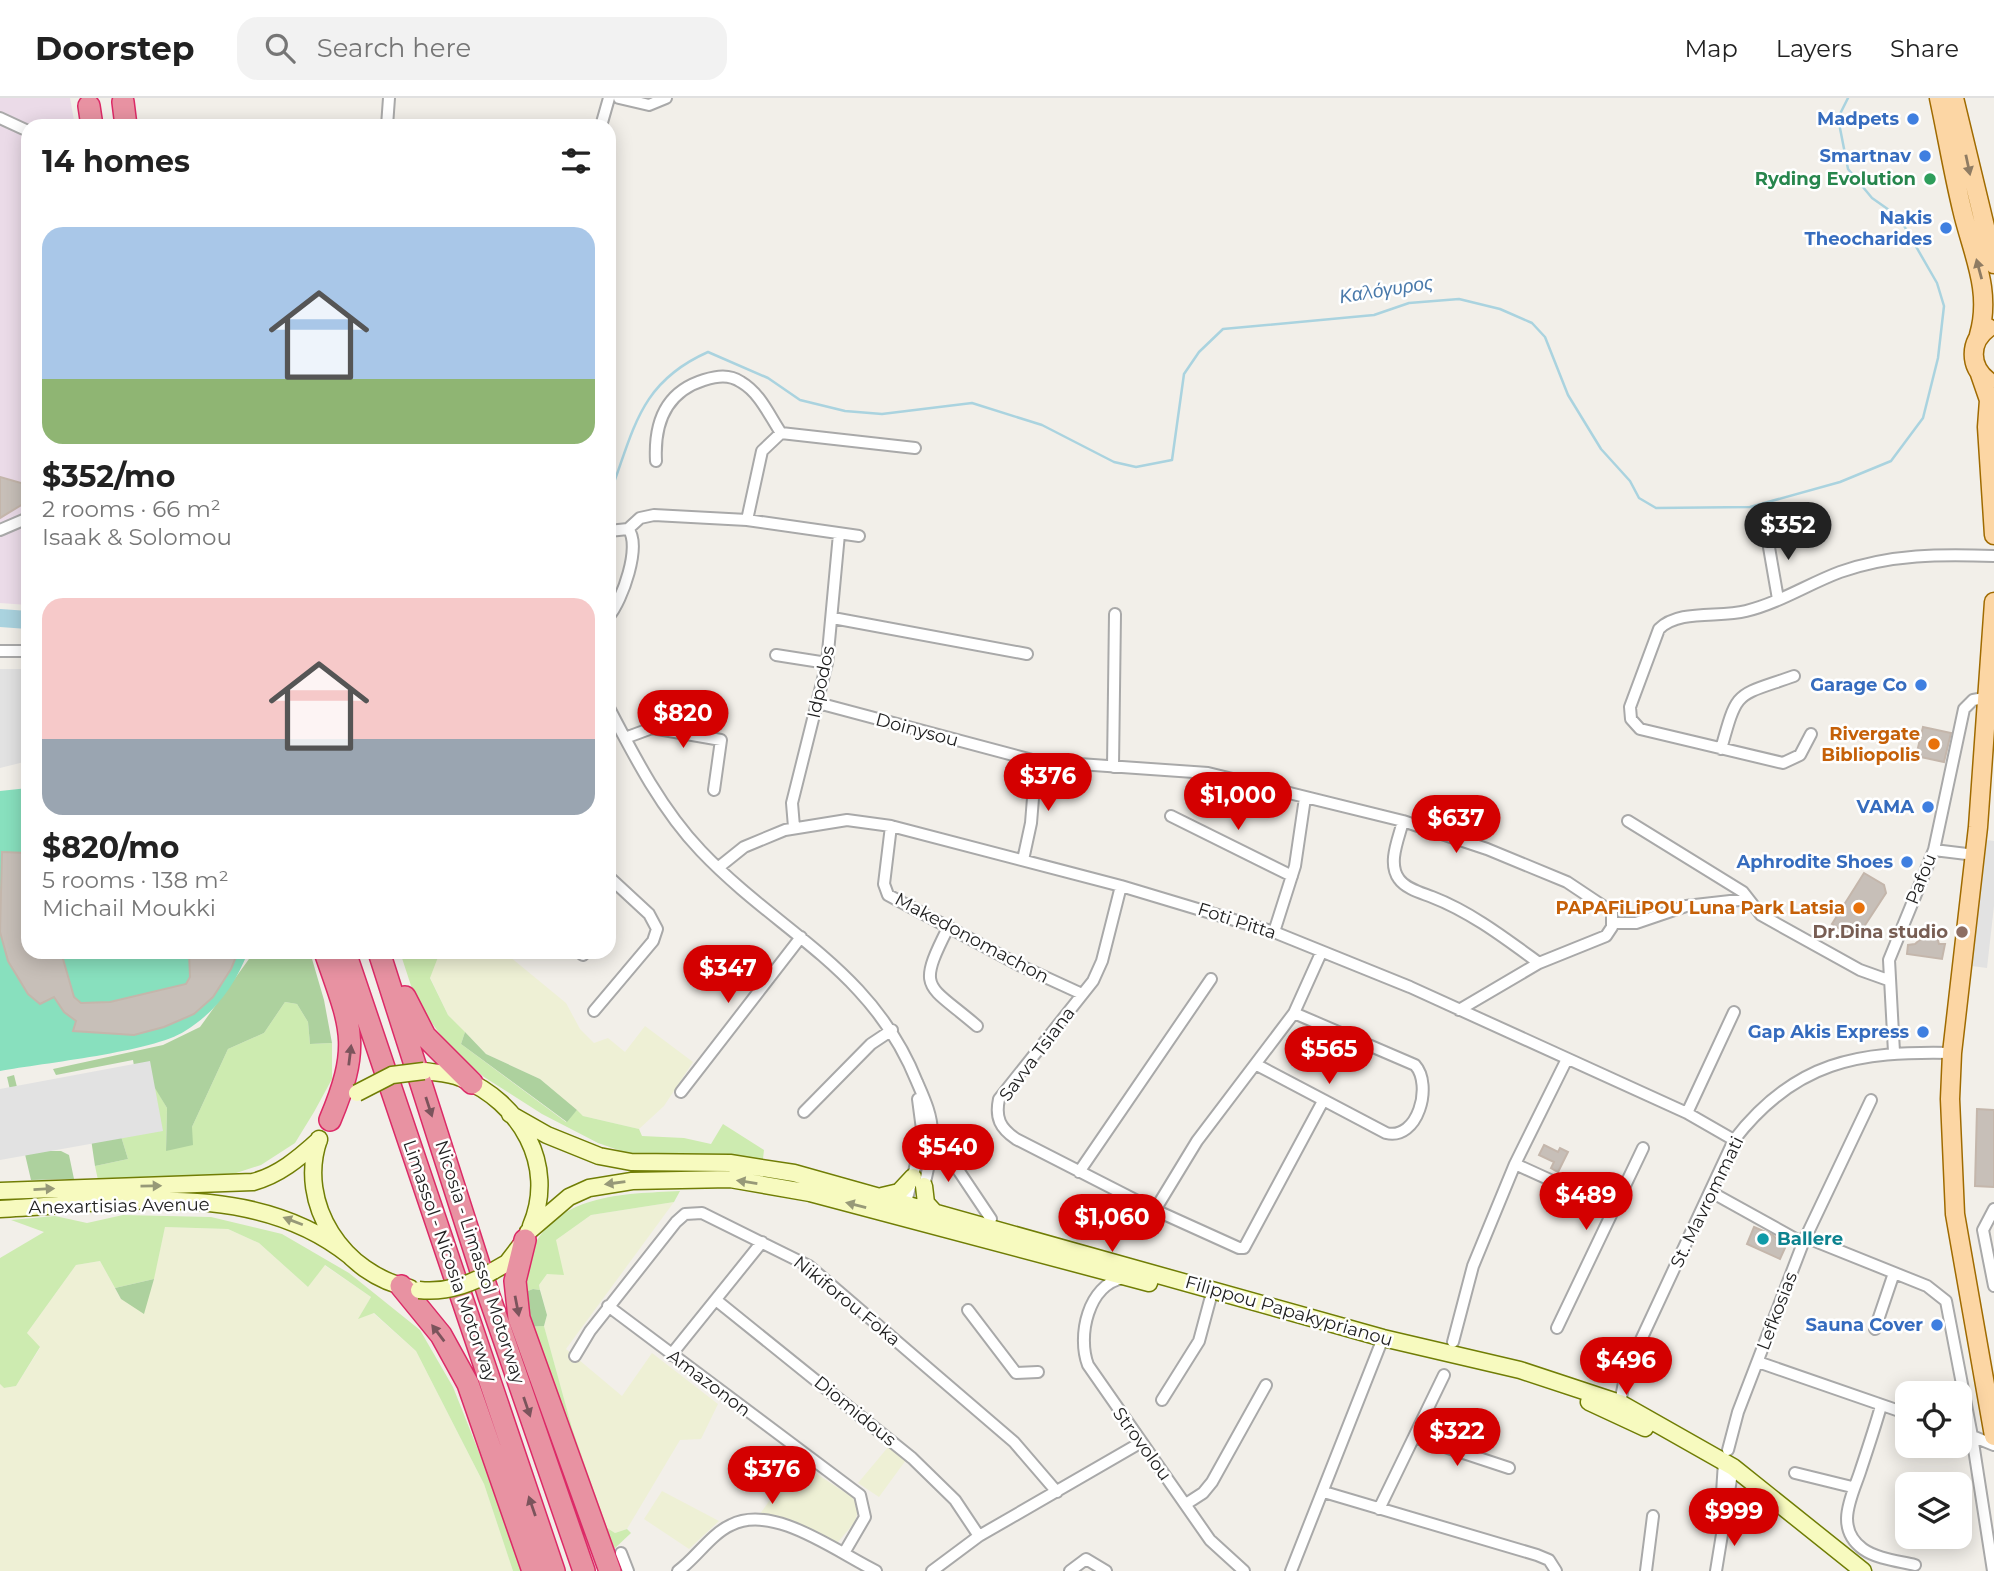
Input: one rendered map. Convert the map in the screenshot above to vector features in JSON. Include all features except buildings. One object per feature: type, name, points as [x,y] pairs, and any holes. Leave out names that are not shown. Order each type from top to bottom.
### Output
[{"type":"highway","points":[[123,102],[125,119]]},
{"type":"highway","points":[[327,959],[352,1037],[350,1063],[330,1120]]},
{"type":"highway","name":"Limassol - Nicosia Motorway","points":[[347,959],[554,1571]]},
{"type":"highway","name":"Nicosia - Limassol Motorway","points":[[381,959],[489,1296],[583,1571]]},
{"type":"highway","points":[[392,959],[407,1002],[425,1037],[472,1083]]},
{"type":"highway","points":[[527,1236],[515,1281],[519,1318],[610,1562]]},
{"type":"highway","points":[[410,1288],[468,1384],[533,1571]]},
{"type":"main road","points":[[1939,98],[1962,211],[1984,289],[1987,330],[1973,355],[1987,379],[1987,427],[1994,535]]},
{"type":"main road","points":[[1954,98],[1989,230],[1994,264]]},
{"type":"main road","points":[[1994,603],[1990,697],[1952,1053],[1950,1099],[1954,1202],[1994,1436]]},
{"type":"main road","points":[[424,1071],[458,1077],[472,1083],[510,1114],[531,1139],[539,1171],[536,1216],[527,1236],[507,1263],[460,1287],[433,1292],[381,1279],[350,1256],[326,1224],[315,1198],[312,1168],[318,1140],[330,1120],[357,1093],[392,1075],[424,1071]]},
{"type":"main road","name":"Filippou Papakyprianou","points":[[510,1114],[547,1135],[599,1156],[631,1162],[730,1163],[794,1173],[876,1196],[911,1212],[936,1214],[1381,1343],[1520,1370],[1601,1396],[1620,1403],[1728,1466],[1863,1571]]},
{"type":"main road","name":"Anexartisias Avenue","points":[[0,1191],[253,1182],[272,1177],[318,1140]]},
{"type":"main road","name":"Filippou Papakyprianou","points":[[527,1236],[569,1198],[589,1188],[632,1181],[730,1179],[911,1212],[1127,1277],[1518,1378],[1583,1400],[1728,1466],[1757,1499],[1846,1571]]},
{"type":"main road","points":[[876,1196],[899,1192],[918,1182],[926,1203],[936,1214]]},
{"type":"main road","name":"Anexartisias Avenue","points":[[0,1209],[190,1201],[231,1205],[278,1215],[303,1224],[350,1256]]},
{"type":"main road","points":[[1723,1513],[1737,1499],[1757,1499]]},
{"type":"street","points":[[388,119],[389,98]]},
{"type":"street","points":[[603,119],[609,98]]},
{"type":"street","points":[[619,98],[649,105],[666,98]]},
{"type":"street","points":[[0,118],[21,128]]},
{"type":"street","points":[[656,461],[656,433],[664,409],[684,389],[716,376],[733,378],[748,387],[764,405],[781,433]]},
{"type":"street","points":[[747,520],[760,457],[771,439],[781,433],[915,448]]},
{"type":"street","points":[[616,530],[628,529],[640,518],[654,515],[747,520],[859,537]]},
{"type":"street","points":[[0,530],[21,521]]},
{"type":"street","points":[[616,604],[632,557],[634,542],[628,529]]},
{"type":"street","points":[[1766,530],[1778,599]]},
{"type":"street","name":"Idpodos","points":[[794,827],[792,803],[827,663],[839,534]]},
{"type":"street","points":[[1811,734],[1803,752],[1788,762],[1645,731],[1632,719],[1631,703],[1656,633],[1674,619],[1732,614],[1778,599],[1840,572],[1895,558],[1937,554],[1994,556]]},
{"type":"street","points":[[1113,767],[1115,614]]},
{"type":"street","points":[[833,618],[1027,654]]},
{"type":"street","points":[[0,651],[21,651]]},
{"type":"street","points":[[776,655],[827,663]]},
{"type":"street","points":[[1720,749],[1733,706],[1739,697],[1794,676]]},
{"type":"street","name":"Pafou","points":[[1894,1052],[1889,960],[1934,850],[1964,709],[1973,700],[1990,697]]},
{"type":"street","name":"Doinysou","points":[[818,703],[1036,761],[1208,773],[1403,821],[1487,849],[1567,882],[1612,917]]},
{"type":"street","points":[[616,721],[677,822],[719,867],[839,968],[892,1030],[912,1069],[932,1131],[991,1219]]},
{"type":"street","points":[[625,738],[652,728],[721,740],[714,790]]},
{"type":"street","points":[[1023,860],[1031,823],[1036,761]]},
{"type":"street","points":[[1274,932],[1292,876],[1305,798]]},
{"type":"street","points":[[1171,816],[1292,876]]},
{"type":"street","name":"Foti Pitta","points":[[719,867],[744,847],[794,827],[847,820],[891,826],[1121,886],[1274,932],[1459,1010],[1687,1113],[1734,1140]]},
{"type":"street","points":[[1403,821],[1394,856],[1399,880],[1407,887],[1439,900],[1479,922],[1539,963]]},
{"type":"street","points":[[1629,821],[1729,882],[1761,915],[1860,970],[1888,980]]},
{"type":"street","name":"Makedonomachon","points":[[891,826],[885,890],[948,928],[1082,994]]},
{"type":"street","points":[[1934,850],[1975,855]]},
{"type":"street","points":[[594,1011],[653,941],[657,929],[649,914],[616,883]]},
{"type":"street","name":"Savva Tsiana","points":[[1121,886],[1102,961],[1082,994],[1001,1096],[997,1113],[1000,1125],[1010,1135],[1154,1210],[1226,1245],[1244,1248],[1323,1101]]},
{"type":"street","points":[[1459,1010],[1539,963],[1601,939],[1609,932],[1612,917],[1636,923],[1686,906],[1748,899]]},
{"type":"street","points":[[948,928],[929,965],[928,979],[936,990],[977,1027]]},
{"type":"street","points":[[681,1092],[801,937]]},
{"type":"street","points":[[1154,1210],[1197,1142],[1294,1013],[1321,953]]},
{"type":"street","points":[[1079,1172],[1211,979]]},
{"type":"street","points":[[1687,1113],[1734,1012]]},
{"type":"street","points":[[1257,1065],[1323,1101],[1394,1134],[1409,1128],[1422,1096],[1424,1079],[1418,1068],[1402,1057],[1294,1013]]},
{"type":"street","points":[[804,1112],[871,1044],[892,1030]]},
{"type":"street","name":"St. Mavrommati","points":[[1620,1403],[1626,1373],[1734,1140],[1766,1105],[1809,1075],[1851,1059],[1894,1052],[1952,1053]]},
{"type":"street","points":[[1453,1342],[1473,1266],[1515,1164],[1567,1059]]},
{"type":"street","points":[[912,1069],[923,1125],[918,1182]]},
{"type":"street","name":"Lefkosias","points":[[1716,1571],[1728,1466],[1738,1412],[1804,1240],[1871,1100]]},
{"type":"street","points":[[911,1212],[932,1131]]},
{"type":"street","points":[[1557,1328],[1643,1149]]},
{"type":"street","points":[[1515,1164],[1614,1209]]},
{"type":"street","points":[[1711,1192],[1804,1240],[1938,1291],[1948,1304],[1959,1381]]},
{"type":"street","points":[[1994,1209],[1983,1230],[1994,1286]]},
{"type":"street","name":"Nikiforou Foka","points":[[575,1356],[608,1306],[685,1214],[706,1214],[802,1261],[1022,1450],[1057,1492]]},
{"type":"street","points":[[671,1355],[762,1242]]},
{"type":"street","points":[[1088,1266],[1098,1282],[1096,1300]]},
{"type":"street","points":[[1875,1329],[1894,1273]]},
{"type":"street","points":[[1096,1300],[1109,1283],[1127,1277]]},
{"type":"street","name":"Diomidous","points":[[716,1300],[912,1458],[955,1500],[979,1536]]},
{"type":"street","name":"Strovolou","points":[[1096,1300],[1084,1331],[1084,1356],[1092,1373],[1210,1540],[1244,1571]]},
{"type":"street","points":[[1162,1400],[1196,1347],[1210,1300]]},
{"type":"street","name":"Amazonon","points":[[608,1306],[860,1495],[865,1517],[844,1553]]},
{"type":"street","points":[[968,1310],[1016,1373],[1038,1372]]},
{"type":"street","points":[[1291,1571],[1381,1343]]},
{"type":"street","points":[[1758,1363],[1895,1410]]},
{"type":"street","name":"St. Mavrommati","points":[[1601,1396],[1626,1373]]},
{"type":"street","points":[[1379,1509],[1444,1375]]},
{"type":"street","points":[[1186,1504],[1203,1493],[1212,1482],[1266,1385]]},
{"type":"street","points":[[1881,1406],[1860,1473],[1852,1487],[1848,1525],[1855,1542],[1878,1557],[1915,1565]]},
{"type":"street","points":[[1972,1436],[1994,1445]]},
{"type":"street","points":[[1972,1436],[1993,1571]]},
{"type":"street","points":[[1415,1437],[1509,1468]]},
{"type":"street","points":[[932,1571],[979,1536],[1140,1443]]},
{"type":"street","points":[[1795,1473],[1852,1487]]},
{"type":"street","points":[[1324,1492],[1537,1555],[1556,1569]]},
{"type":"street","points":[[1646,1571],[1653,1516]]},
{"type":"street","points":[[678,1571],[727,1527],[741,1522],[774,1522],[790,1526],[876,1571]]},
{"type":"street","points":[[1070,1571],[1086,1559],[1098,1563],[1107,1571]]},
{"type":"street","points":[[610,1562],[628,1571]]},
{"type":"shaded area","points":[[0,98],[70,98],[74,119],[21,119],[21,604],[0,603]]},
{"type":"shaded area","points":[[0,669],[21,669],[21,763],[0,768]]},
{"type":"shaded area","points":[[1987,840],[1994,841],[1994,906],[1987,968],[1972,966]]},
{"type":"shaded area","points":[[150,1061],[163,1131],[0,1160],[0,1089]]},
{"type":"green space","points":[[21,789],[21,959],[245,959],[223,997],[196,1024],[170,1038],[124,1051],[0,1071],[0,791]]},
{"type":"green space","points":[[249,959],[312,959],[324,1000],[332,1043],[310,1044],[308,1022],[297,1004],[285,1002],[264,1033],[228,1049],[192,1127],[193,1145],[166,1151],[167,1108],[150,1080],[143,1120],[133,1060],[56,1075],[53,1069],[163,1045],[200,1027]]},
{"type":"green space","points":[[402,959],[437,959],[430,978],[448,1015],[465,1032],[461,1044],[566,1122],[577,1110],[583,1116],[639,1129],[642,1136],[684,1138],[711,1144],[723,1124],[764,1150],[763,1159],[630,1154],[598,1143],[542,1114],[484,1077],[450,1048],[416,1001]]},
{"type":"green space","points":[[437,959],[513,959],[566,1003],[580,1029],[594,1043],[608,1038],[625,1052],[645,1026],[693,1062],[664,1106],[639,1129],[583,1116],[540,1079],[486,1054],[448,1015],[430,977]]},
{"type":"green space","points":[[285,1002],[297,1004],[308,1022],[310,1044],[332,1043],[332,1079],[295,1143],[261,1165],[227,1176],[98,1180],[95,1166],[128,1159],[120,1133],[149,1077],[167,1108],[166,1151],[192,1127],[228,1049],[264,1033]]},
{"type":"green space","points":[[465,1032],[486,1054],[540,1079],[577,1110],[567,1122],[461,1044]]},
{"type":"green space","points":[[14,1075],[33,1151],[61,1151],[69,1155],[74,1179],[31,1180],[7,1077]]},
{"type":"green space","points":[[120,1133],[128,1159],[95,1166],[91,1139]]},
{"type":"green space","points":[[680,1191],[674,1202],[591,1215],[556,1240],[564,1275],[547,1274],[539,1285],[540,1290],[533,1289],[520,1294],[529,1257],[540,1236],[555,1220],[572,1209],[614,1196]]},
{"type":"green space","points":[[674,1202],[566,1349],[622,1396],[652,1353],[718,1404],[701,1439],[680,1440],[627,1529],[615,1533],[607,1529],[572,1428],[544,1326],[547,1315],[539,1285],[547,1274],[556,1240],[591,1215]]},
{"type":"green space","points":[[123,1215],[211,1217],[282,1234],[349,1273],[420,1330],[453,1387],[490,1480],[521,1571],[513,1571],[484,1484],[416,1351],[374,1313],[358,1319],[371,1297],[325,1265],[308,1287],[259,1243],[228,1229],[165,1227],[154,1279],[115,1288],[100,1261],[76,1265],[27,1333],[40,1347],[16,1386],[4,1388],[0,1384],[0,1258],[44,1232],[11,1220],[55,1216],[87,1223]]},
{"type":"green space","points":[[165,1227],[228,1229],[259,1243],[308,1287],[324,1265],[371,1297],[359,1318],[373,1313],[416,1351],[484,1484],[513,1571],[0,1571],[0,1384],[4,1388],[16,1386],[40,1348],[27,1333],[76,1265],[100,1261],[121,1299],[151,1290]]},
{"type":"green space","points":[[154,1279],[144,1314],[121,1299],[115,1288]]},
{"type":"green space","points":[[533,1289],[540,1290],[547,1315],[544,1326],[526,1327],[520,1294]]},
{"type":"green space","points":[[544,1326],[572,1428],[607,1528],[615,1533],[627,1529],[631,1533],[613,1550],[526,1327]]},
{"type":"green space","points":[[889,1446],[906,1460],[879,1497],[858,1483]]},
{"type":"green space","points":[[797,1461],[852,1497],[859,1508],[855,1522],[838,1542],[830,1542],[784,1519],[760,1514]]},
{"type":"green space","points":[[662,1491],[719,1521],[689,1549],[644,1519]]},
{"type":"waterway","name":"Καλόγυρος","points":[[616,477],[633,430],[653,394],[685,364],[708,352],[768,378],[800,400],[845,411],[882,414],[972,403],[1042,425],[1114,462],[1136,467],[1172,460],[1184,374],[1199,352],[1223,329],[1374,315],[1409,303],[1459,299],[1500,309],[1532,323],[1545,337],[1568,395],[1601,449],[1630,481],[1639,498],[1656,508],[1750,507],[1840,482],[1891,461],[1923,418],[1938,358],[1944,306],[1937,283],[1899,217],[1872,198],[1848,169],[1838,118],[1848,98]]},
{"type":"waterway","name":"Καλόγυρος","points":[[0,618],[21,620]]},
{"type":"place","name":"Madpets","points":[[1913,119]]},
{"type":"place","name":"Smartnav","points":[[1925,156]]},
{"type":"place","name":"Ryding Evolution","points":[[1930,179]]},
{"type":"place","name":"Nakis Theocharides","points":[[1946,228]]},
{"type":"place","name":"Garage Co","points":[[1921,685]]},
{"type":"place","name":"Rivergate Bibliopolis","points":[[1934,744]]},
{"type":"place","name":"VAMA","points":[[1928,807]]},
{"type":"place","name":"Aphrodite Shoes","points":[[1907,862]]},
{"type":"place","name":"PAPAFiLiPOU Luna Park Latsia","points":[[1859,908]]},
{"type":"place","name":"Dr.Dina studio","points":[[1962,932]]},
{"type":"place","name":"Gap Akis Express","points":[[1923,1032]]},
{"type":"place","name":"Ballere","points":[[1763,1239]]},
{"type":"place","name":"Sauna Cover","points":[[1937,1325]]}]
